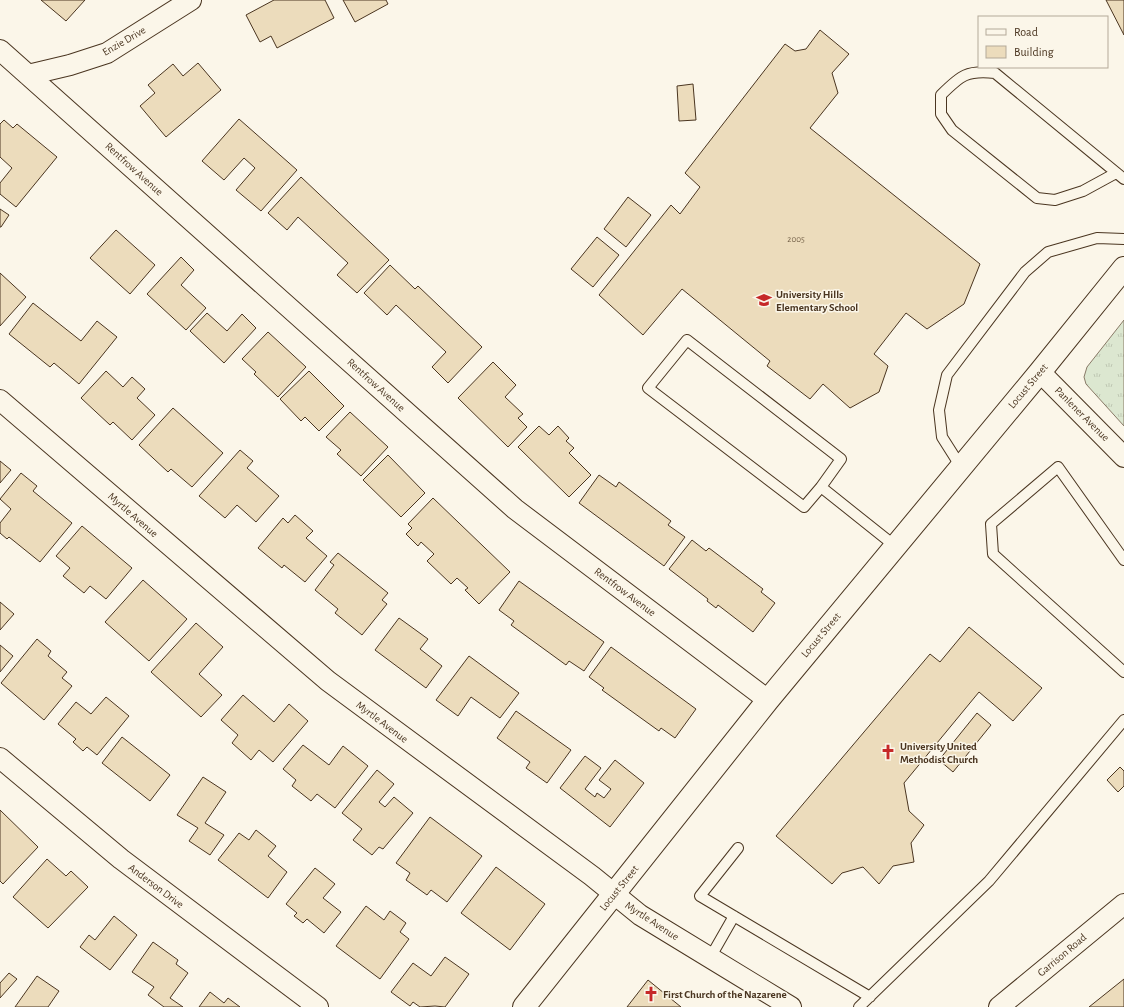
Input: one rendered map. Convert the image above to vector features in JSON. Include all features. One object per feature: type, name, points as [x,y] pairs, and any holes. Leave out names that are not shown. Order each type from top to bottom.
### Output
[{"type":"street","name":"Enzie Drive","points":[[28,75],[107,53],[181,2]]},
{"type":"street","name":"Rentfrow Avenue","points":[[0,50],[515,509],[768,700]]},
{"type":"street","name":"Locust Street","points":[[524,1007],[768,700],[1040,372],[1124,268]]},
{"type":"street","name":"Panlener Avenue","points":[[1040,372],[1124,457]]},
{"type":"street","name":"Myrtle Avenue","points":[[0,400],[328,681],[592,876],[640,915],[790,1007]]},
{"type":"street","name":"Anderson Drive","points":[[0,758],[121,859],[318,1007]]},
{"type":"street","name":"Garrison Road","points":[[999,1007],[1124,904]]},
{"type":"lane","points":[[976,71],[995,73],[1120,176],[1083,191],[1055,200],[1037,198],[952,130],[941,114],[942,95],[956,80],[976,71]]},
{"type":"lane","points":[[961,467],[942,437],[939,410],[948,375],[1025,272],[1048,252],[1097,238],[1124,239]]},
{"type":"lane","points":[[687,340],[841,459],[821,487],[804,507],[648,388],[687,340]]},
{"type":"lane","points":[[1124,560],[1058,467],[991,524],[993,554],[1124,672]]},
{"type":"lane","points":[[821,487],[895,546]]},
{"type":"lane","points":[[859,1007],[989,882],[1124,720]]},
{"type":"lane","points":[[738,848],[700,896],[870,997]]},
{"type":"lane","points":[[710,958],[734,916]]},
{"type":"green space","points":[[1124,320],[1124,426],[1086,384],[1084,377],[1087,367]]},
{"type":"building","points":[[41,0],[85,0],[66,21]]},
{"type":"building","points":[[274,0],[325,0],[334,18],[277,48],[271,36],[260,42],[246,15]]},
{"type":"building","points":[[343,0],[386,0],[388,4],[355,22]]},
{"type":"building","points":[[1106,0],[1124,0],[1124,35]]},
{"type":"building","points":[[820,30],[849,54],[832,73],[838,93],[810,128],[980,264],[964,304],[927,329],[906,313],[874,354],[888,366],[879,392],[850,408],[823,384],[810,399],[767,366],[770,361],[682,289],[643,335],[599,295],[671,205],[680,214],[700,187],[685,173],[785,44],[795,51],[806,49]]},
{"type":"building","points":[[198,63],[221,90],[166,137],[140,106],[155,93],[148,85],[173,64],[183,76]]},
{"type":"building","points":[[693,84],[696,120],[679,121],[677,86]]},
{"type":"building","points":[[239,119],[297,170],[261,211],[236,190],[255,168],[244,158],[224,180],[202,161]]},
{"type":"building","points":[[4,120],[13,128],[17,124],[57,157],[16,207],[0,194],[0,183],[12,168],[0,157],[0,124]]},
{"type":"building","points":[[301,177],[389,260],[357,293],[337,275],[348,263],[298,217],[287,230],[268,213]]},
{"type":"building","points":[[628,197],[651,215],[626,247],[604,229]]},
{"type":"building","points":[[0,209],[9,215],[1,227],[0,227]]},
{"type":"building","points":[[116,230],[155,265],[130,294],[90,258]]},
{"type":"building","points":[[597,237],[619,255],[593,287],[571,269]]},
{"type":"building","points":[[181,257],[194,270],[181,285],[206,308],[186,330],[147,294]]},
{"type":"building","points":[[390,265],[415,289],[418,286],[482,347],[448,383],[432,367],[446,352],[396,305],[387,315],[364,293]]},
{"type":"building","points":[[0,273],[26,297],[0,326]]},
{"type":"building","points":[[33,303],[81,341],[97,321],[117,337],[79,384],[54,363],[50,367],[9,334]]},
{"type":"building","points":[[207,313],[227,331],[242,314],[256,328],[224,363],[190,331]]},
{"type":"building","points":[[268,332],[306,367],[278,397],[254,374],[256,372],[242,359]]},
{"type":"building","points":[[493,362],[516,385],[505,397],[523,414],[518,418],[527,427],[508,447],[458,398]]},
{"type":"building","points":[[106,371],[123,387],[132,377],[145,389],[137,398],[155,415],[132,440],[113,422],[110,425],[81,398]]},
{"type":"building","points":[[309,371],[344,406],[319,431],[305,417],[301,421],[280,399]]},
{"type":"building","points":[[173,408],[223,453],[192,487],[171,469],[168,472],[139,445]]},
{"type":"building","points":[[350,412],[388,447],[361,476],[337,454],[341,450],[326,437]]},
{"type":"building","points":[[539,426],[549,435],[558,426],[569,438],[566,441],[574,448],[569,453],[591,475],[569,497],[518,447]]},
{"type":"building","points":[[240,450],[253,461],[247,468],[279,496],[256,522],[237,505],[225,518],[199,496]]},
{"type":"building","points":[[388,455],[425,493],[401,517],[363,480]]},
{"type":"building","points":[[0,461],[11,470],[0,483]]},
{"type":"building","points":[[21,473],[37,486],[33,491],[72,523],[40,562],[9,537],[7,539],[0,533],[0,523],[11,509],[0,499]]},
{"type":"building","points":[[599,475],[616,487],[619,482],[671,521],[668,525],[685,537],[664,566],[579,503]]},
{"type":"building","points":[[433,498],[510,572],[479,604],[465,590],[468,588],[457,578],[451,584],[427,561],[434,554],[421,542],[418,546],[406,534],[412,528],[408,524]]},
{"type":"building","points":[[295,515],[313,531],[306,538],[327,556],[305,582],[284,565],[282,568],[258,548],[283,518],[288,523]]},
{"type":"building","points":[[82,526],[132,568],[106,599],[90,586],[84,593],[63,576],[70,568],[56,556]]},
{"type":"building","points":[[692,540],[706,551],[709,548],[763,589],[761,592],[775,603],[753,632],[718,605],[716,608],[707,601],[708,599],[669,569]]},
{"type":"building","points":[[338,553],[388,593],[382,600],[387,604],[362,635],[335,613],[338,609],[315,590],[334,565],[330,562]]},
{"type":"building","points":[[143,580],[187,619],[149,661],[105,622]]},
{"type":"building","points":[[519,581],[604,642],[584,671],[569,661],[566,665],[511,625],[514,621],[499,610]]},
{"type":"building","points":[[0,602],[14,614],[0,630]]},
{"type":"building","points":[[399,618],[428,639],[420,649],[442,666],[426,688],[375,650]]},
{"type":"building","points":[[196,623],[223,647],[199,674],[222,695],[201,717],[151,672]]},
{"type":"building","name":"University United Methodist Church","points":[[969,627],[1042,688],[1013,721],[979,692],[904,783],[909,811],[924,825],[911,843],[914,862],[893,866],[879,884],[863,867],[842,873],[832,884],[776,836],[930,654],[940,662]]},
{"type":"building","points":[[37,639],[51,651],[48,656],[67,672],[62,678],[72,686],[44,720],[1,683]]},
{"type":"building","points":[[0,645],[13,656],[0,672]]},
{"type":"building","points":[[611,647],[696,709],[675,738],[661,728],[659,731],[602,690],[604,688],[589,677]]},
{"type":"building","points":[[469,656],[519,693],[500,718],[471,697],[458,716],[436,700]]},
{"type":"building","points":[[243,695],[274,722],[289,704],[308,721],[273,762],[259,750],[251,760],[232,743],[238,735],[221,720]]},
{"type":"building","points":[[106,697],[129,716],[97,755],[87,747],[83,751],[73,742],[76,739],[58,724],[76,702],[91,714]]},
{"type":"building","points":[[516,711],[571,750],[547,783],[526,768],[530,762],[497,738]]},
{"type":"building","points":[[977,713],[991,725],[953,772],[939,760]]},
{"type":"building","points":[[122,737],[170,775],[150,801],[102,763]]},
{"type":"building","points":[[303,745],[329,765],[343,746],[368,766],[335,808],[317,794],[311,801],[292,786],[296,780],[283,769]]},
{"type":"building","points":[[585,756],[601,768],[585,789],[595,797],[597,793],[604,798],[611,789],[599,780],[615,760],[644,783],[610,827],[560,788]]},
{"type":"building","points":[[1120,767],[1124,771],[1124,786],[1118,792],[1107,780]]},
{"type":"building","points":[[377,770],[394,784],[379,802],[385,807],[394,797],[413,813],[383,849],[379,847],[372,855],[353,840],[362,829],[342,813]]},
{"type":"building","points":[[203,777],[226,792],[205,823],[224,835],[210,855],[189,841],[198,828],[177,815]]},
{"type":"building","points":[[0,810],[38,847],[3,884],[0,881]]},
{"type":"building","points":[[430,817],[482,856],[447,902],[431,890],[427,895],[406,880],[410,873],[396,863]]},
{"type":"building","points":[[256,830],[276,846],[268,856],[287,872],[268,898],[218,860],[239,833],[249,840]]},
{"type":"building","points":[[47,859],[66,876],[71,871],[88,887],[48,928],[13,897]]},
{"type":"building","points":[[496,867],[545,904],[510,950],[461,913]]},
{"type":"building","points":[[315,868],[335,884],[323,898],[341,912],[324,933],[307,919],[303,923],[294,916],[297,913],[286,904]]},
{"type":"building","points":[[366,906],[384,920],[390,911],[406,923],[400,932],[409,939],[380,979],[336,946]]},
{"type":"building","points":[[114,916],[137,935],[110,970],[80,947],[89,935],[95,940]]},
{"type":"building","points":[[153,942],[178,960],[176,964],[188,973],[170,998],[183,1007],[164,1007],[148,995],[154,987],[132,972]]},
{"type":"building","points":[[445,957],[469,974],[445,1007],[420,1007],[413,1002],[410,1006],[391,992],[413,963],[431,976]]},
{"type":"building","points":[[9,973],[17,979],[0,998],[0,983]]},
{"type":"building","points":[[37,976],[59,991],[48,1007],[15,1007]]},
{"type":"building","points":[[1124,979],[1124,1007],[1089,1007]]},
{"type":"building","name":"First Church of the Nazarene","points":[[648,980],[681,1007],[627,1007]]},
{"type":"building","points":[[210,992],[224,1003],[228,998],[240,1007],[199,1007]]},
{"type":"place","name":"University Hills Elementary School","points":[[764,300]]},
{"type":"place","name":"University United Methodist Church","points":[[888,752]]},
{"type":"place","name":"First Church of the Nazarene","points":[[651,994]]}]
